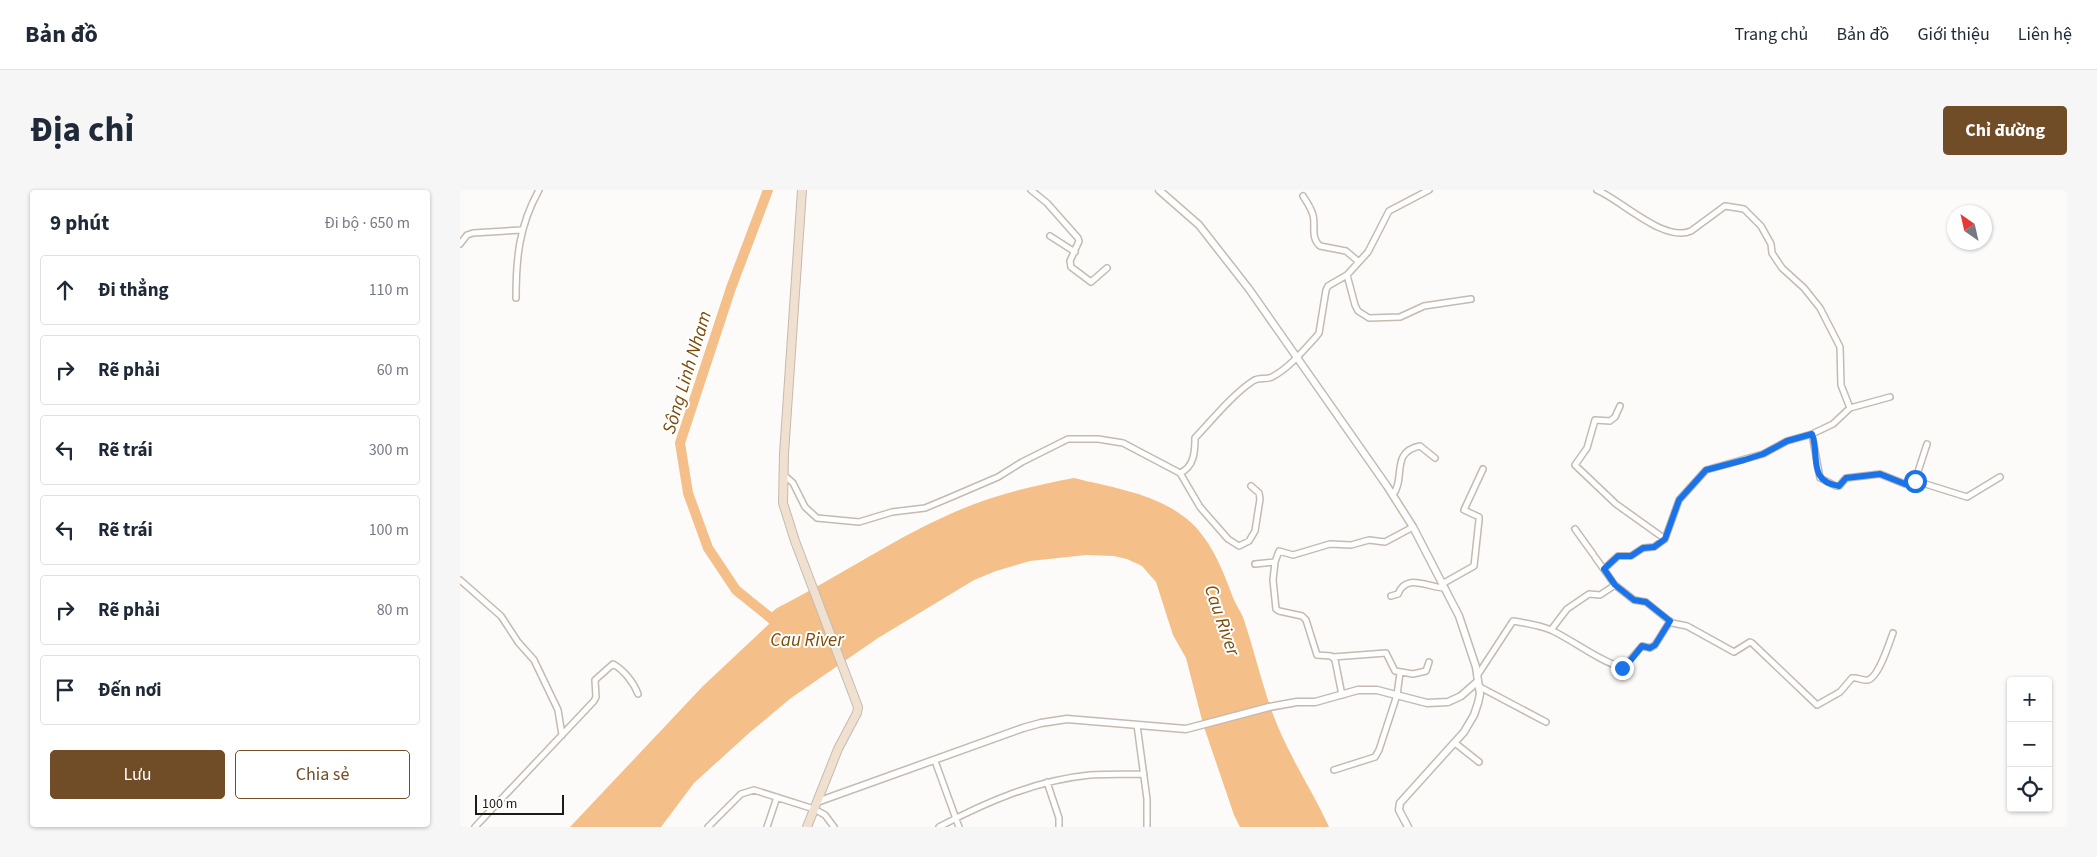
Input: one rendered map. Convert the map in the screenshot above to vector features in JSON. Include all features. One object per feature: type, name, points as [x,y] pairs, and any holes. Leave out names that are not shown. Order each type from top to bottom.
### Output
[{"type":"main road","points":[[802,190],[783,474],[783,503],[795,541],[853,689],[858,707],[857,713],[838,749],[807,827]]},
{"type":"street","points":[[516,298],[516,264],[521,230],[539,190]]},
{"type":"street","points":[[1031,190],[1047,202],[1078,238],[1079,241],[1070,261],[1071,267],[1089,282],[1107,268]]},
{"type":"street","points":[[1159,190],[1199,225],[1222,251],[1297,357],[1413,527],[1459,616],[1472,650],[1480,694],[1474,715],[1455,743],[1400,803],[1399,810],[1402,820],[1408,827]]},
{"type":"street","points":[[1180,473],[1190,465],[1194,454],[1195,438],[1228,402],[1252,382],[1272,376],[1297,357],[1319,333],[1326,290],[1347,275],[1374,243],[1389,210],[1429,190]]},
{"type":"street","points":[[1597,190],[1626,206],[1644,222],[1675,233],[1684,234],[1690,231],[1725,206],[1744,209],[1764,229],[1771,244],[1772,252],[1782,268],[1812,297],[1830,324],[1840,347],[1841,385],[1850,408]]},
{"type":"street","points":[[1303,196],[1312,212],[1314,236],[1317,243],[1320,246],[1346,251],[1359,262]]},
{"type":"street","points":[[460,244],[467,235],[521,230]]},
{"type":"street","points":[[1050,236],[1074,252]]},
{"type":"street","points":[[1347,275],[1358,311],[1369,318],[1400,317],[1424,306],[1471,299]]},
{"type":"street","points":[[1604,569],[1618,556],[1631,556],[1643,548],[1654,547],[1665,539],[1679,500],[1702,472],[1763,454],[1787,441],[1812,434],[1838,421],[1850,408],[1890,397]]},
{"type":"street","points":[[1620,406],[1615,418],[1610,421],[1595,420],[1587,448],[1575,465],[1616,504],[1665,539]]},
{"type":"street","points":[[1812,434],[1817,471],[1820,478],[1839,486],[1846,478],[1880,474],[1905,484],[1915,481],[1967,497],[2000,477]]},
{"type":"street","points":[[783,474],[793,483],[805,507],[817,518],[859,522],[892,512],[925,508],[998,477],[1022,462],[1068,439],[1075,437],[1123,443],[1180,473],[1200,507],[1228,539],[1239,546],[1249,541],[1254,531],[1260,499],[1259,493],[1251,486]]},
{"type":"street","points":[[1915,481],[1927,444]]},
{"type":"street","points":[[1392,495],[1398,488],[1400,463],[1404,455],[1420,446],[1435,458]]},
{"type":"street","points":[[1390,596],[1397,595],[1403,585],[1411,583],[1443,586],[1474,566],[1480,520],[1479,517],[1464,510],[1483,469]]},
{"type":"street","points":[[1413,527],[1385,542],[1369,540],[1343,545],[1330,544],[1293,555],[1279,551],[1275,562],[1273,580],[1276,609],[1304,617],[1317,655],[1333,657],[1386,653],[1395,671],[1400,673],[1426,671],[1429,662]]},
{"type":"street","points":[[1576,529],[1615,585],[1634,600],[1646,602],[1670,621],[1687,626],[1734,652],[1750,642],[1752,643],[1817,705],[1840,692],[1852,678],[1867,680],[1872,678],[1886,656],[1893,633]]},
{"type":"street","points":[[1255,564],[1275,562]]},
{"type":"street","points":[[460,580],[501,616],[515,638],[534,660],[558,710],[562,736]]},
{"type":"street","points":[[1551,630],[1567,609],[1589,594],[1600,594],[1615,585]]},
{"type":"street","points":[[708,827],[747,791],[754,790],[816,805],[1023,728],[1052,721],[1067,719],[1186,729],[1270,707],[1297,702],[1315,702],[1358,690],[1396,695],[1426,703],[1448,702],[1461,696],[1477,682],[1513,621],[1551,630],[1600,658],[1624,668],[1642,646],[1650,648],[1655,645],[1670,621]]},
{"type":"street","points":[[1333,657],[1342,695]]},
{"type":"street","points":[[475,827],[594,702],[596,697],[595,680],[614,664],[630,680],[638,694]]},
{"type":"street","points":[[1334,770],[1375,757],[1379,750],[1396,695],[1400,673]]},
{"type":"street","points":[[1477,682],[1546,722]]},
{"type":"street","points":[[1137,725],[1144,774],[1147,827]]},
{"type":"street","points":[[1455,743],[1479,762]]},
{"type":"street","points":[[935,761],[960,827]]},
{"type":"street","points":[[939,827],[990,802],[1046,782],[1090,775],[1144,774]]},
{"type":"street","points":[[1046,782],[1058,818],[1059,827]]},
{"type":"street","points":[[766,827],[777,797]]},
{"type":"street","points":[[816,805],[834,827]]},
{"type":"water","name":"Cau River","points":[[1074,478],[1147,497],[1161,503],[1187,519],[1203,536],[1216,557],[1243,617],[1266,693],[1282,736],[1329,827],[1240,827],[1234,815],[1203,724],[1186,658],[1173,635],[1156,582],[1142,566],[1127,559],[1114,556],[1086,555],[1030,561],[996,571],[974,580],[878,638],[791,698],[748,734],[694,783],[661,827],[570,827],[703,686],[769,624],[766,617],[777,608],[906,536],[950,514],[1011,492]]},
{"type":"waterway","name":"Sông Linh Nham","points":[[768,190],[731,288],[680,443],[688,493],[708,548],[736,590],[778,624]]},
{"type":"route","points":[[1622,668],[1625,667],[1635,652],[1642,646],[1650,648],[1655,645],[1670,621],[1646,602],[1634,600],[1615,585],[1604,569],[1618,556],[1631,556],[1643,548],[1654,547],[1665,539],[1679,500],[1702,472],[1763,454],[1787,441],[1812,434],[1817,471],[1820,478],[1826,482],[1839,486],[1846,478],[1880,474],[1905,484],[1915,481]]}]
